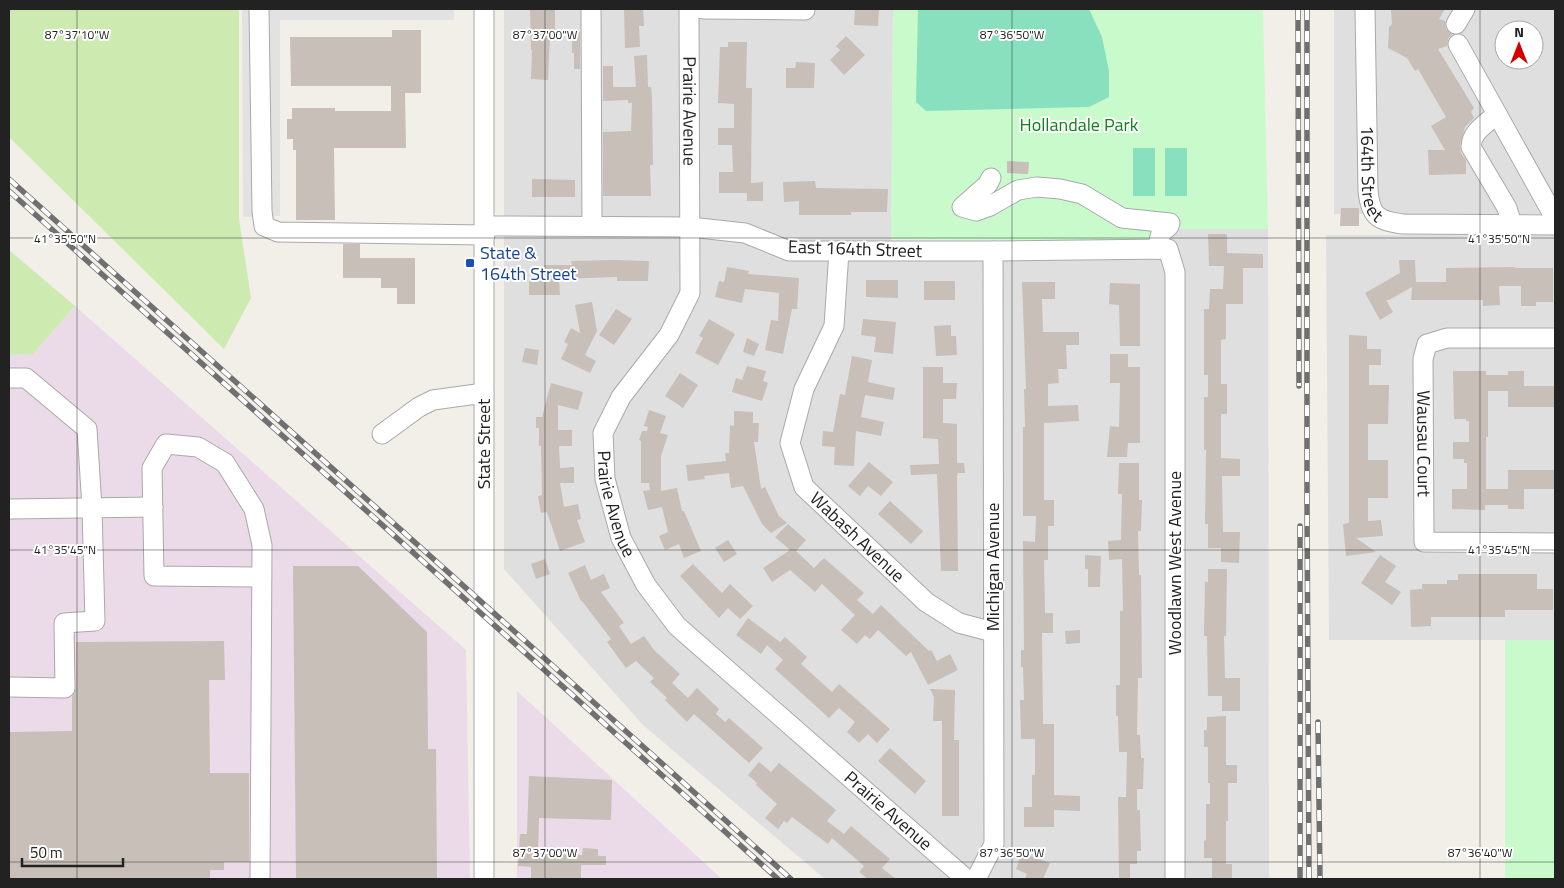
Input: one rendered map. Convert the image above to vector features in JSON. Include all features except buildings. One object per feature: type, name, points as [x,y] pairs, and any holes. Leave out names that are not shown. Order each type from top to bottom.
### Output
[{"type":"street","name":"East 164th Street","points":[[259,9],[262,211],[264,226],[278,232],[485,230],[592,226],[690,227],[745,233],[789,251],[1163,249]]},
{"type":"street","name":"State Street","points":[[484,9],[484,879]]},
{"type":"street","points":[[591,9],[592,226]]},
{"type":"street","name":"Prairie Avenue","points":[[689,9],[690,292],[669,334],[621,397],[603,433],[605,479],[621,538],[646,585],[677,626],[966,879]]},
{"type":"street","points":[[703,9],[805,10]]},
{"type":"street","name":"164th Street","points":[[1365,9],[1368,190],[1369,204],[1373,213],[1380,219],[1403,224],[1555,225]]},
{"type":"street","points":[[1458,44],[1555,218]]},
{"type":"street","points":[[1497,114],[1474,135],[1471,140],[1471,147],[1507,208],[1512,225]]},
{"type":"street","points":[[991,178],[988,184],[962,207],[976,211],[990,206],[1018,190],[1037,187],[1075,192],[1082,194],[1122,218],[1170,223],[1161,233],[1163,249]]},
{"type":"street","name":"Woodlawn West Avenue","points":[[1163,249],[1176,272],[1175,879]]},
{"type":"street","name":"Wabash Avenue","points":[[839,251],[834,326],[804,389],[790,443],[804,487],[926,602],[959,623],[993,632]]},
{"type":"street","name":"Michigan Avenue","points":[[976,879],[994,844],[993,251]]},
{"type":"street","name":"Wausau Court","points":[[1555,338],[1448,338],[1427,344],[1423,359],[1424,542],[1555,543]]},
{"type":"street","points":[[9,378],[26,378],[87,429],[96,622],[64,623],[65,688],[9,687]]},
{"type":"street","points":[[382,434],[419,406],[433,400],[484,393]]},
{"type":"street","points":[[260,879],[262,577],[262,544],[254,509],[225,463],[198,447],[166,444],[152,468],[154,576],[262,577]]},
{"type":"street","points":[[9,509],[153,508]]},
{"type":"shaded area","points":[[242,9],[454,9],[454,20],[280,20],[280,216],[243,217]]},
{"type":"shaded area","points":[[504,9],[893,9],[891,258],[1161,257],[1177,229],[1268,229],[1269,879],[825,879],[643,725],[504,569]]},
{"type":"shaded area","points":[[1334,9],[1555,9],[1555,214],[1334,214]]},
{"type":"shaded area","points":[[1326,235],[1555,235],[1555,640],[1329,640]]},
{"type":"shaded area","points":[[75,306],[466,650],[470,879],[9,879],[9,355],[33,354]]},
{"type":"shaded area","points":[[517,691],[722,879],[517,879]]},
{"type":"green space","points":[[9,9],[239,9],[239,219],[251,298],[224,349],[9,137]]},
{"type":"green space","name":"Hollandale Park","points":[[893,9],[1263,9],[1268,229],[1178,229],[1170,241],[891,239]]},
{"type":"green space","points":[[918,9],[1089,9],[1102,37],[1109,71],[1109,97],[1089,107],[926,111],[916,102]]},
{"type":"green space","points":[[1133,148],[1155,148],[1155,196],[1133,196]]},
{"type":"green space","points":[[1165,148],[1187,148],[1187,196],[1165,196]]},
{"type":"green space","points":[[9,250],[75,306],[33,354],[9,355]]},
{"type":"green space","points":[[1505,640],[1555,640],[1555,879],[1505,879]]},
{"type":"railway","points":[[1298,9],[1299,386]]},
{"type":"railway","points":[[1307,9],[1309,879]]},
{"type":"railway","points":[[9,179],[791,879]]},
{"type":"railway","points":[[9,191],[778,879]]},
{"type":"railway","points":[[1300,526],[1300,879]]},
{"type":"railway","points":[[1318,722],[1320,879]]},
{"type":"place","name":"State & 164th Street","points":[[470,263]]}]
